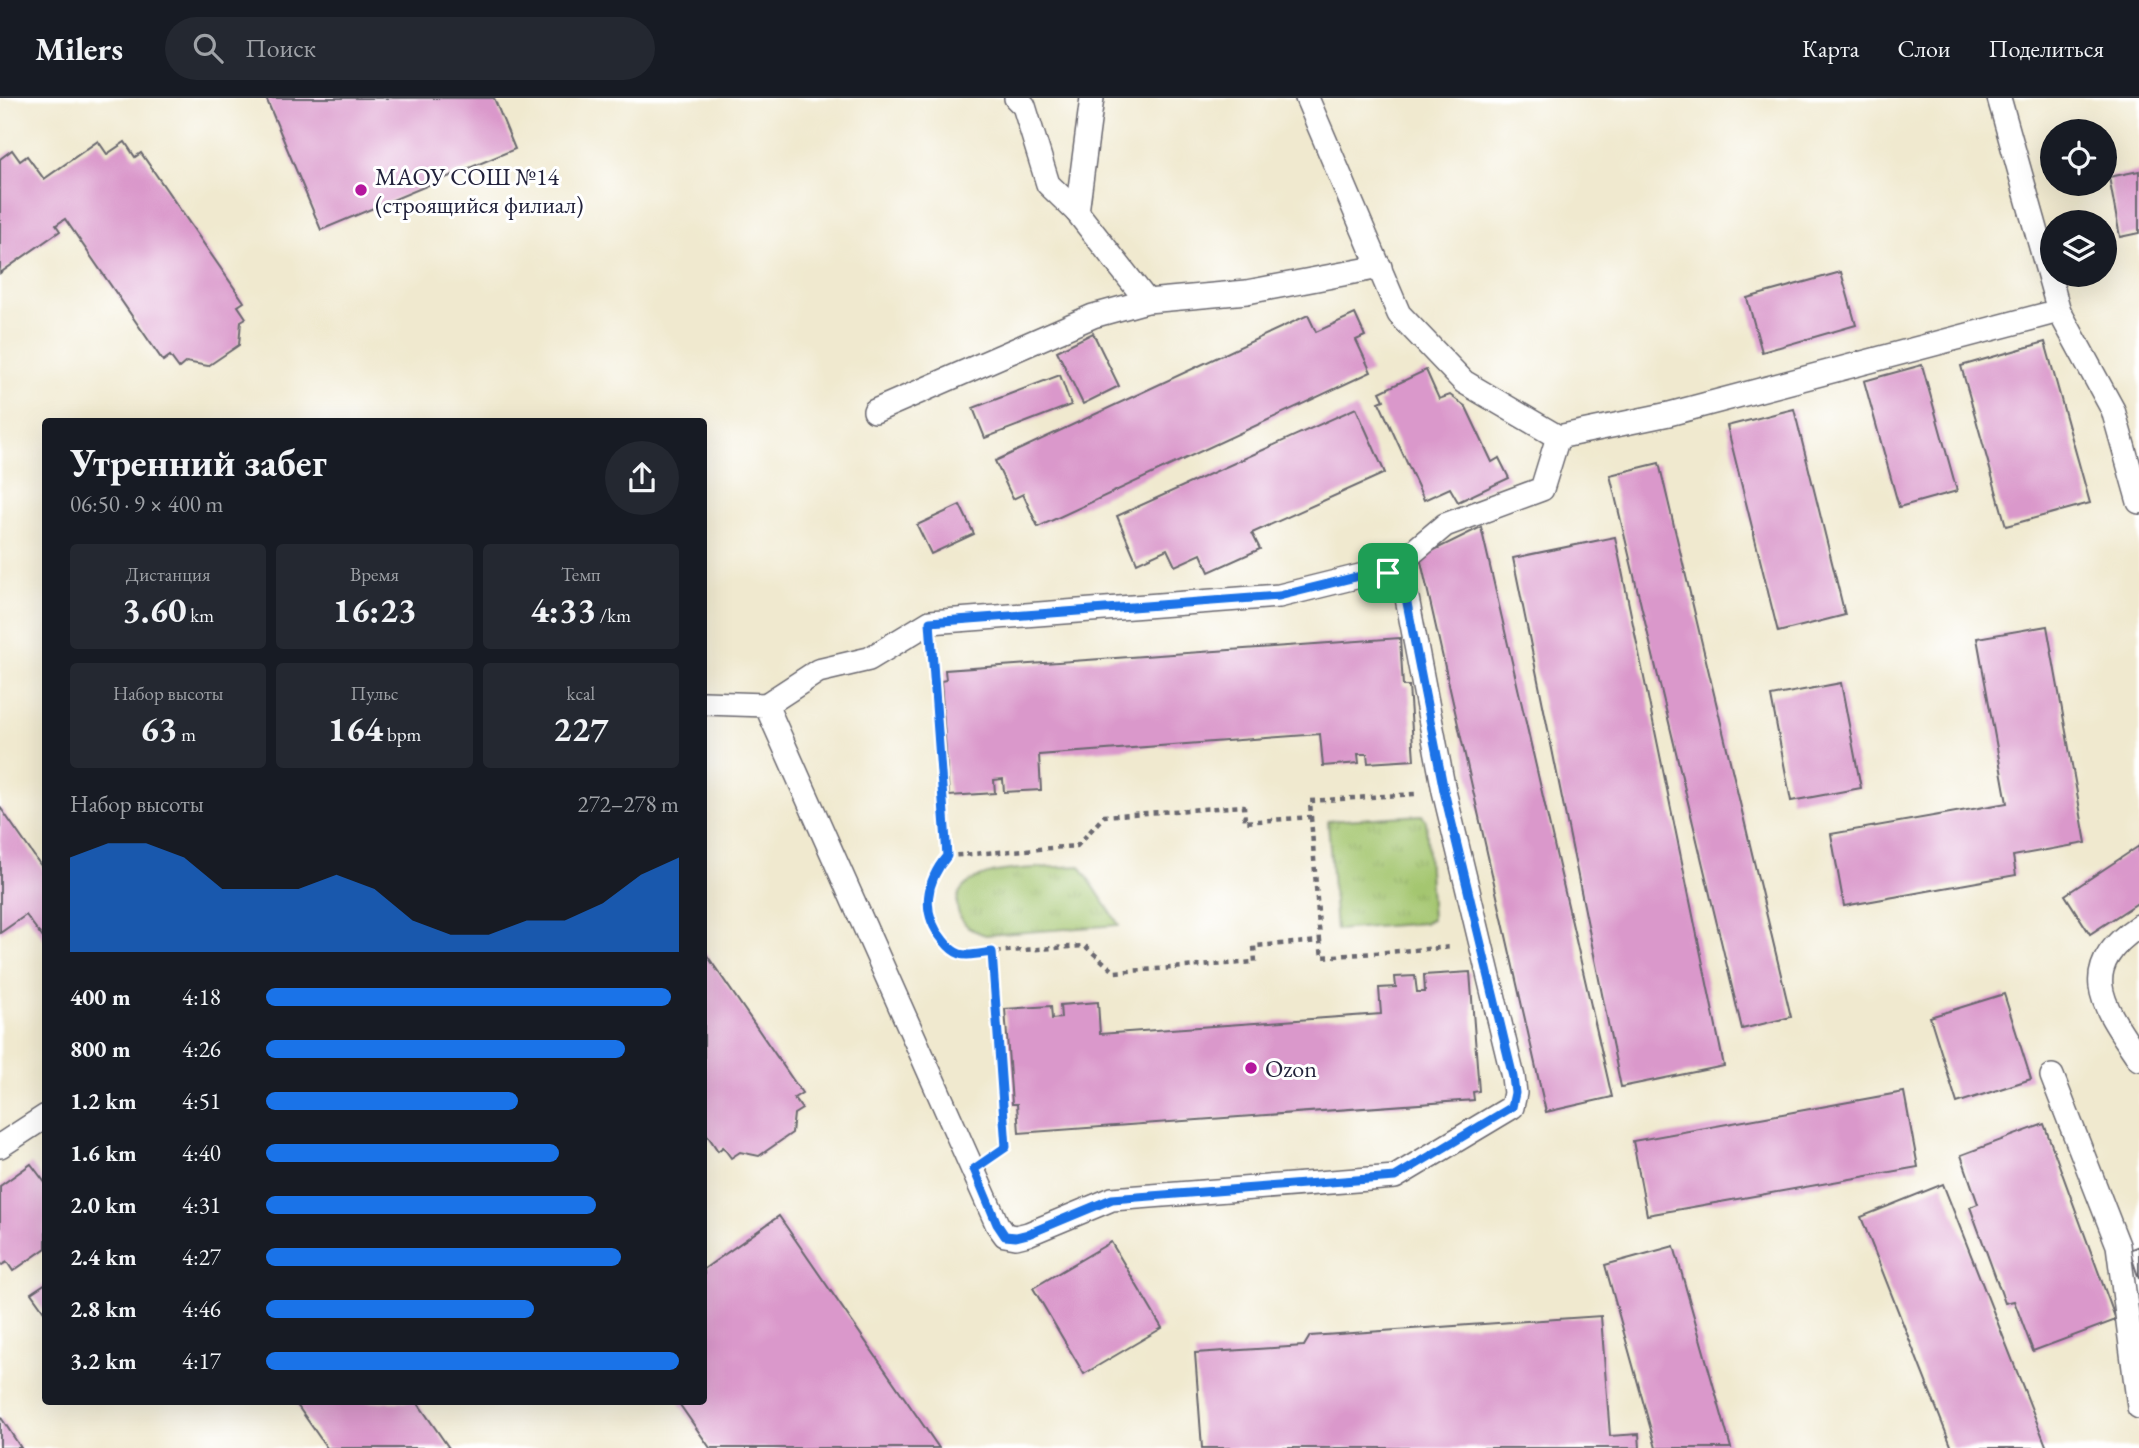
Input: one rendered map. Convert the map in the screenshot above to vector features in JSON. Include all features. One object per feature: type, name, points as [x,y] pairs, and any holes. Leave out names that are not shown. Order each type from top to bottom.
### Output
[{"type":"lane","points":[[1016,98],[1024,106],[1048,184],[1076,212],[1147,301]]},
{"type":"lane","points":[[1076,212],[1092,98]]},
{"type":"lane","points":[[1307,98],[1399,314],[1464,382],[1558,437],[1669,414],[2059,311]]},
{"type":"lane","points":[[1999,98],[2059,311],[2113,410],[2139,502]]},
{"type":"lane","points":[[875,411],[1093,316],[1147,301],[1247,292],[1380,267]]},
{"type":"lane","points":[[1388,573],[1446,525],[1542,489],[1558,437]]},
{"type":"lane","points":[[707,704],[766,705],[818,671],[869,659],[930,622],[1279,596],[1372,573],[1388,573],[1401,583],[1406,598],[1444,791],[1513,1077],[1515,1093],[1512,1107],[1395,1177],[1112,1199],[1016,1237],[1005,1236],[997,1224],[766,705]]},
{"type":"lane","points":[[2139,926],[2118,940],[2106,958],[2100,981],[2104,1006],[2139,1059]]},
{"type":"lane","points":[[2052,1076],[2118,1245],[2139,1407]]},
{"type":"lane","points":[[0,1146],[42,1119]]},
{"type":"path","points":[[930,622],[947,856],[935,870],[929,888],[931,921],[943,940],[961,955],[1085,946],[1115,972],[1255,962],[1254,946],[1321,941]]},
{"type":"path","points":[[1444,791],[1310,801],[1322,957],[1481,945]]},
{"type":"path","points":[[947,856],[1077,846],[1104,816],[1244,806],[1245,822],[1311,817]]},
{"type":"path","points":[[974,1169],[1006,1147],[992,952]]},
{"type":"green space","points":[[1422,815],[1426,821],[1432,919],[1424,923],[1336,930],[1328,821]]},
{"type":"green space","points":[[1080,866],[1119,925],[986,935],[968,927],[958,911],[959,895],[968,883],[983,876],[1025,868]]},
{"type":"building","name":"МАОУ СОШ №14 (строящийся филиал)","points":[[266,98],[494,98],[515,149],[321,230]]},
{"type":"building","points":[[98,141],[107,154],[125,142],[135,157],[141,153],[244,302],[238,306],[246,318],[241,321],[239,345],[208,366],[186,362],[179,368],[170,356],[163,361],[65,219],[56,225],[60,231],[0,273],[0,159],[12,150],[20,161],[27,156],[44,179]]},
{"type":"building","points":[[2139,171],[2139,233],[2120,237],[2112,196],[2117,196],[2117,175]]},
{"type":"building","points":[[1841,272],[1856,325],[1762,352],[1747,298]]},
{"type":"building","points":[[1355,314],[1365,336],[1356,340],[1371,372],[1038,527],[1023,494],[1013,499],[995,461],[1308,315],[1316,332]]},
{"type":"building","points":[[1093,333],[1119,386],[1083,404],[1057,351]]},
{"type":"building","points":[[2045,342],[2090,503],[2006,526],[1961,366]]},
{"type":"building","points":[[1922,365],[1957,491],[1899,507],[1864,381]]},
{"type":"building","points":[[1426,370],[1439,399],[1450,395],[1466,407],[1492,462],[1499,458],[1509,478],[1458,502],[1450,488],[1424,500],[1379,402],[1384,400],[1380,392]]},
{"type":"building","points":[[1060,375],[1071,405],[985,438],[973,408]]},
{"type":"building","points":[[1356,408],[1385,473],[1252,533],[1260,549],[1209,572],[1201,554],[1175,566],[1167,549],[1137,563],[1117,516]]},
{"type":"building","points":[[1794,409],[1845,615],[1778,632],[1727,426]]},
{"type":"building","points":[[1659,463],[1791,1017],[1742,1029],[1610,475]]},
{"type":"building","points":[[960,505],[974,534],[931,554],[917,525]]},
{"type":"building","points":[[1481,527],[1612,1097],[1546,1112],[1420,557]]},
{"type":"building","points":[[1615,537],[1724,1066],[1621,1087],[1513,558]]},
{"type":"building","points":[[2047,626],[2086,843],[2013,856],[2016,875],[1844,906],[1831,834],[2007,803],[1977,638]]},
{"type":"building","points":[[1400,638],[1403,686],[1409,686],[1414,760],[1368,763],[1367,754],[1358,754],[1359,763],[1323,766],[1320,734],[1039,755],[1041,790],[1004,792],[1003,779],[994,780],[995,793],[949,796],[941,681],[946,680],[945,670]]},
{"type":"building","points":[[1841,683],[1861,788],[1791,801],[1771,696]]},
{"type":"building","points":[[0,807],[42,867],[42,937],[26,915],[0,933]]},
{"type":"building","points":[[2139,846],[2139,902],[2090,934],[2065,895]]},
{"type":"building","points":[[707,955],[802,1093],[794,1098],[802,1109],[794,1114],[792,1133],[759,1156],[740,1152],[731,1158],[723,1147],[718,1151],[707,1134]]},
{"type":"building","points":[[1470,972],[1479,1091],[1473,1092],[1474,1100],[1019,1133],[1017,1104],[1012,1104],[1005,1009],[1051,1006],[1052,1019],[1061,1018],[1060,1005],[1098,1002],[1100,1034],[1381,1014],[1379,988],[1396,987],[1395,977],[1415,976],[1417,992],[1425,992],[1424,975]]},
{"type":"building","points":[[2004,994],[2031,1079],[1957,1103],[1930,1017]]},
{"type":"building","points":[[1904,1092],[1918,1167],[1647,1215],[1633,1141]]},
{"type":"building","points":[[2044,1124],[2116,1320],[2033,1351],[2014,1301],[2005,1303],[1970,1207],[1978,1204],[1961,1155]]},
{"type":"building","points":[[31,1164],[42,1179],[42,1251],[13,1271],[7,1262],[2,1265],[0,1262],[0,1186]]},
{"type":"building","points":[[1943,1184],[2047,1448],[1952,1448],[1861,1217]]},
{"type":"building","points":[[779,1216],[939,1448],[710,1448],[680,1405],[707,1405],[707,1267]]},
{"type":"building","points":[[1111,1242],[1162,1328],[1084,1374],[1033,1288]]},
{"type":"building","points":[[1674,1246],[1731,1448],[1656,1448],[1605,1265]]},
{"type":"building","points":[[2139,1246],[2139,1279],[2129,1250]]},
{"type":"building","points":[[42,1286],[42,1308],[31,1293]]},
{"type":"building","points":[[1601,1316],[1610,1436],[1639,1434],[1640,1448],[1202,1448],[1195,1353],[1304,1346],[1310,1336]]},
{"type":"building","points":[[297,1405],[419,1405],[449,1448],[327,1448]]},
{"type":"building","points":[[0,1416],[21,1448],[0,1448]]},
{"type":"place","name":"МАОУ СОШ №14 (строящийся филиал)","points":[[361,190]]},
{"type":"place","name":"Ozon","points":[[1251,1068]]},
{"type":"route","points":[[1372,573],[1388,573],[1401,583],[1406,598],[1444,791],[1513,1077],[1515,1093],[1512,1107],[1395,1177],[1112,1199],[1028,1234],[1005,1236],[997,1224],[974,1169],[1006,1147],[992,952],[961,955],[948,946],[931,921],[928,906],[929,888],[935,870],[947,856],[930,622],[1279,596],[1372,573]]}]
